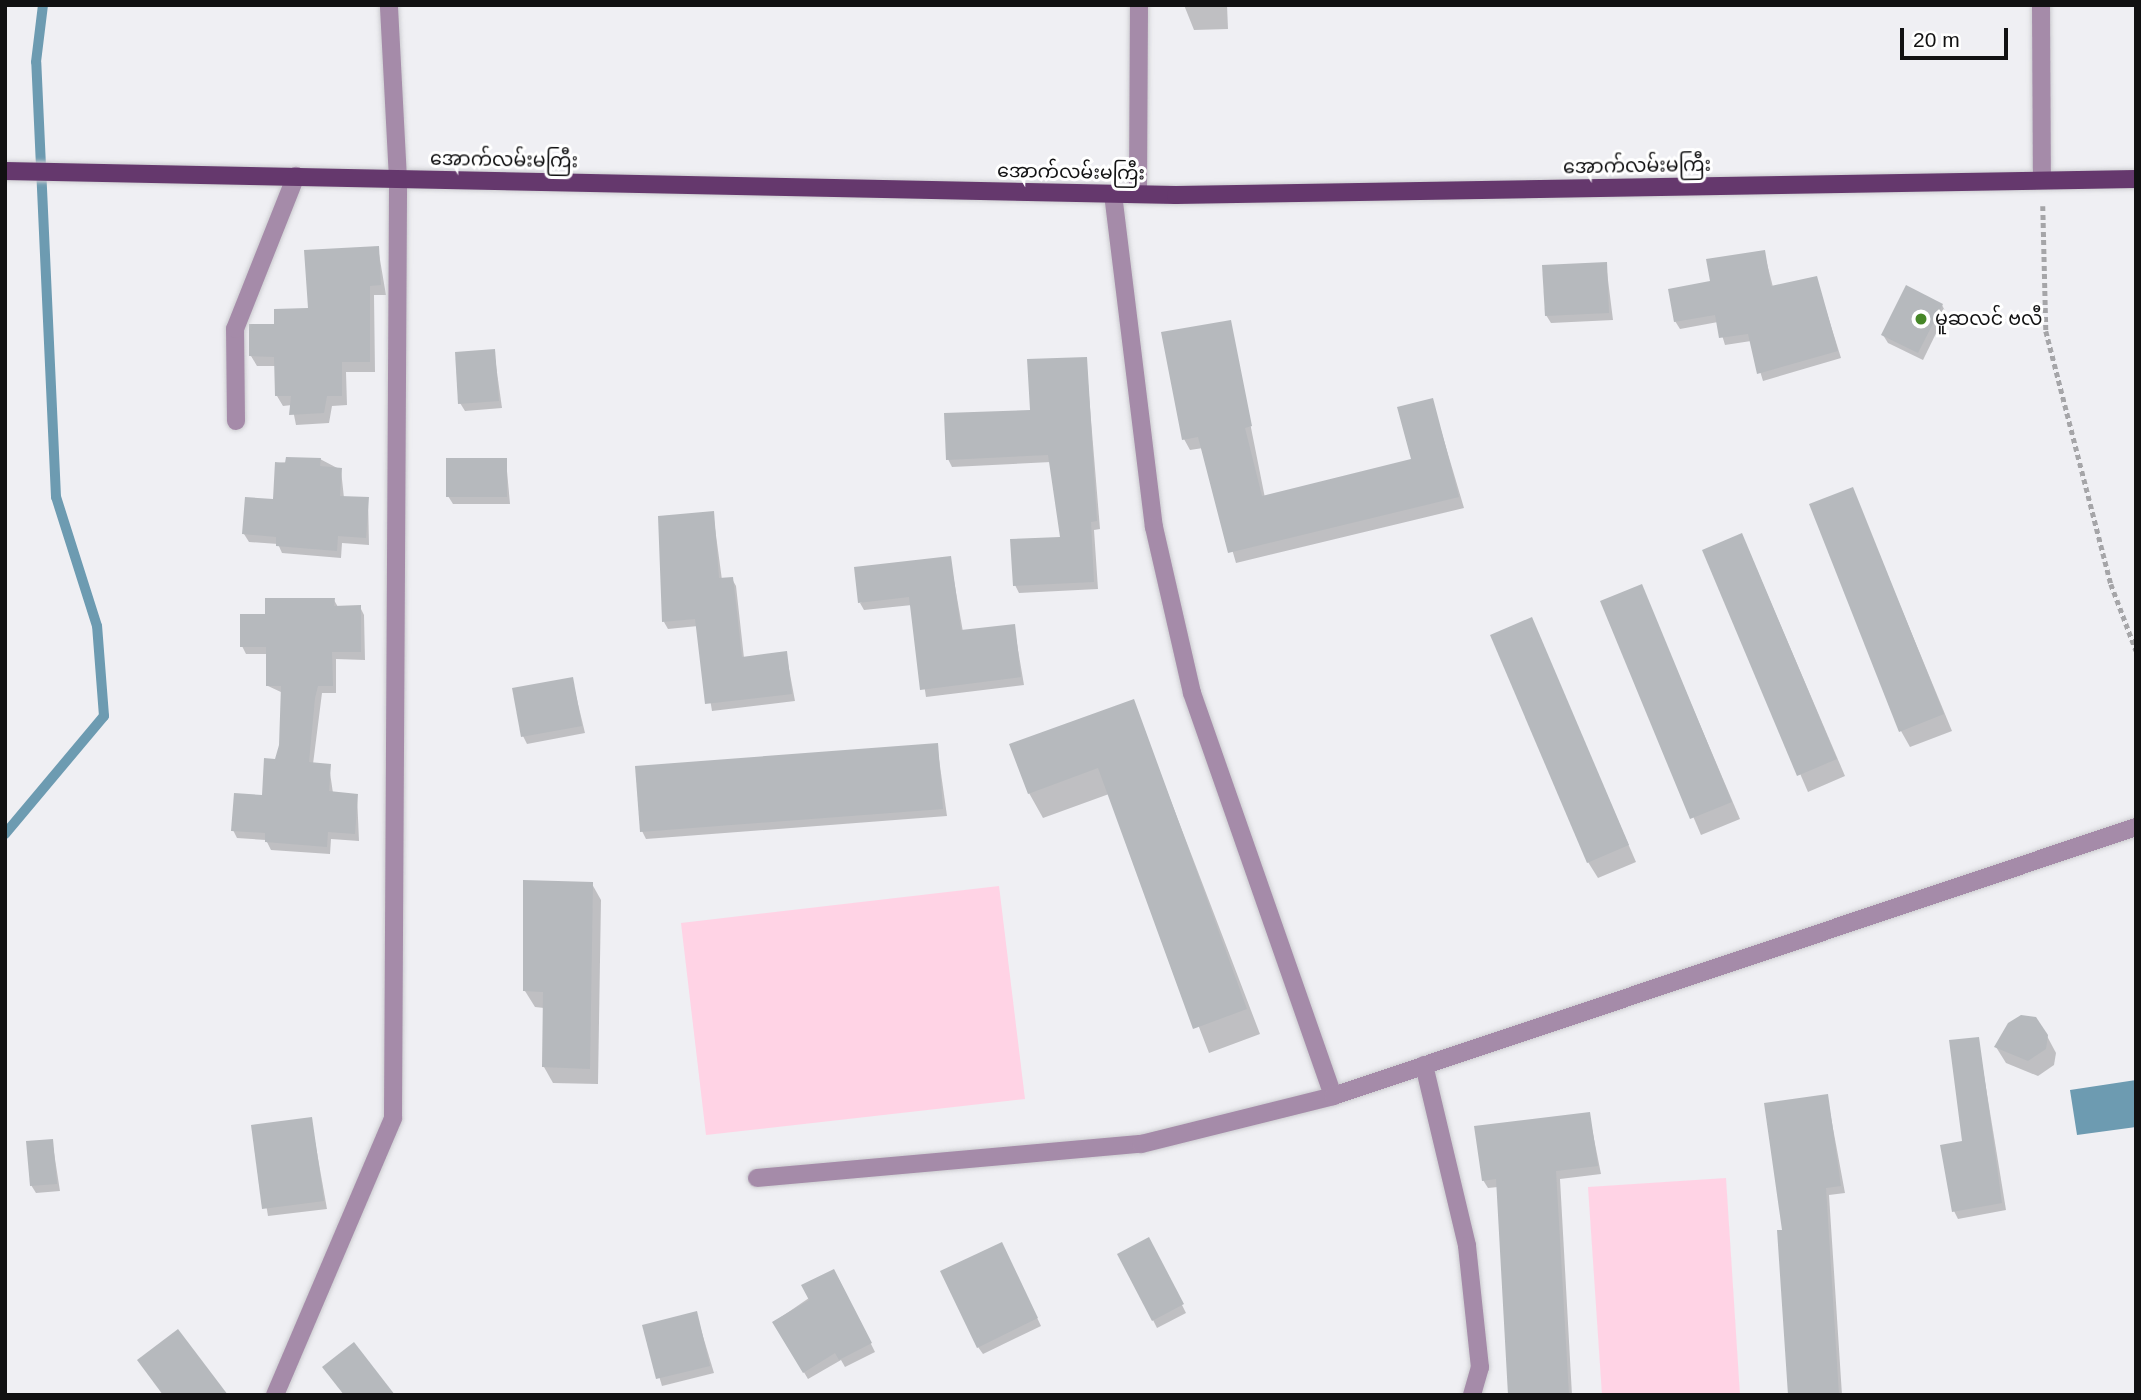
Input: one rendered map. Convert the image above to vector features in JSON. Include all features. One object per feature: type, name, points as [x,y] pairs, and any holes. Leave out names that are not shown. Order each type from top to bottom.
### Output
[{"type":"main road","name":"အောက်လမ်းမကြီး","points":[[5,171],[1113,194],[2136,179]]},
{"type":"lane","points":[[275,1395],[393,1118],[398,179],[389,5]]},
{"type":"lane","points":[[1138,194],[1139,5]]},
{"type":"lane","points":[[2041,5],[2042,180]]},
{"type":"lane","points":[[236,421],[235,329],[296,176]]},
{"type":"lane","points":[[1113,194],[1154,527],[1192,693],[1333,1096]]},
{"type":"lane","points":[[757,1178],[1141,1144],[1333,1096],[2136,827]]},
{"type":"lane","points":[[1424,1065],[1466,1246],[1480,1367],[1472,1395]]},
{"type":"path","points":[[2042,180],[2046,331],[2111,584],[2136,650]]},
{"type":"shaded area","points":[[999,886],[1025,1099],[706,1135],[681,923]]},
{"type":"shaded area","points":[[1726,1178],[1740,1395],[1602,1395],[1588,1187]]},
{"type":"water","points":[[2136,1080],[2136,1127],[2077,1135],[2070,1090]]},
{"type":"building","points":[[379,246],[381,285],[370,286],[370,362],[342,362],[342,396],[327,396],[324,413],[289,415],[291,396],[275,396],[274,357],[249,356],[249,324],[274,324],[274,309],[308,308],[304,250]]},
{"type":"building","points":[[1765,250],[1771,286],[1817,276],[1838,351],[1757,374],[1748,334],[1719,338],[1715,315],[1674,322],[1668,289],[1710,281],[1706,259]]},
{"type":"building","points":[[1607,262],[1609,313],[1545,316],[1542,265]]},
{"type":"building","points":[[1906,285],[1943,304],[1918,353],[1881,335]]},
{"type":"building","points":[[1231,320],[1252,426],[1245,428],[1262,496],[1411,459],[1397,407],[1433,398],[1459,497],[1228,553],[1198,437],[1182,440],[1161,332]]},
{"type":"building","points":[[495,349],[499,401],[458,404],[455,352]]},
{"type":"building","points":[[1087,357],[1097,521],[1091,522],[1094,582],[1013,586],[1010,539],[1060,537],[1048,455],[946,460],[944,413],[1030,410],[1027,359]]},
{"type":"building","points":[[286,457],[321,458],[320,466],[342,468],[340,496],[369,497],[366,538],[338,536],[337,551],[276,546],[276,537],[242,534],[245,497],[273,499],[275,462],[285,463]]},
{"type":"building","points":[[446,458],[507,458],[507,497],[446,497]]},
{"type":"building","points":[[1853,487],[1944,714],[1899,732],[1809,504]]},
{"type":"building","points":[[714,511],[719,578],[733,577],[742,657],[787,651],[792,694],[705,704],[695,619],[662,622],[658,516]]},
{"type":"building","points":[[1742,533],[1837,759],[1797,776],[1702,550]]},
{"type":"building","points":[[951,556],[961,630],[1015,624],[1021,677],[920,690],[909,597],[858,603],[854,567]]},
{"type":"building","points":[[1642,584],[1732,802],[1690,819],[1600,601]]},
{"type":"building","points":[[265,598],[335,598],[334,606],[361,605],[361,652],[332,652],[333,686],[318,686],[315,698],[309,762],[331,764],[329,791],[358,794],[355,834],[328,832],[327,847],[265,842],[265,833],[231,831],[234,793],[262,795],[264,758],[275,759],[279,745],[281,686],[266,686],[266,647],[240,647],[240,614],[265,614]]},
{"type":"building","points":[[1532,617],[1629,845],[1587,863],[1490,635]]},
{"type":"building","points":[[573,677],[582,726],[521,737],[512,688]]},
{"type":"building","points":[[1134,699],[1247,1009],[1193,1029],[1098,768],[1028,794],[1009,744]]},
{"type":"building","points":[[938,743],[943,809],[640,832],[635,766]]},
{"type":"building","points":[[523,880],[593,882],[590,1069],[542,1067],[543,992],[523,991]]},
{"type":"building","points":[[2021,1015],[2036,1017],[2048,1035],[2046,1049],[2028,1061],[1994,1047],[2008,1023]]},
{"type":"building","points":[[1979,1037],[2002,1203],[1952,1212],[1940,1145],[1962,1141],[1949,1040]]},
{"type":"building","points":[[1828,1094],[1841,1186],[1826,1188],[1839,1395],[1788,1395],[1777,1230],[1782,1230],[1764,1103]]},
{"type":"building","points":[[1590,1112],[1598,1166],[1556,1171],[1569,1395],[1508,1395],[1496,1179],[1482,1181],[1474,1126]]},
{"type":"building","points":[[312,1117],[324,1201],[262,1209],[251,1125]]},
{"type":"building","points":[[53,1139],[57,1184],[30,1186],[26,1141]]},
{"type":"building","points":[[1149,1237],[1184,1304],[1152,1321],[1117,1254]]},
{"type":"building","points":[[1002,1242],[1038,1318],[977,1348],[940,1271]]},
{"type":"building","points":[[834,1269],[872,1343],[839,1360],[835,1353],[803,1373],[772,1322],[809,1300],[801,1285]]},
{"type":"building","points":[[697,1311],[710,1366],[656,1379],[642,1325]]},
{"type":"building","points":[[178,1329],[228,1395],[163,1395],[137,1360]]},
{"type":"building","points":[[354,1342],[395,1395],[344,1395],[322,1367]]},
{"type":"waterway","points":[[5,834],[104,716],[97,626],[56,497],[36,62],[43,5]]},
{"type":"place","name":"မူဆလင် ဗလီ","points":[[1921,319]]}]
